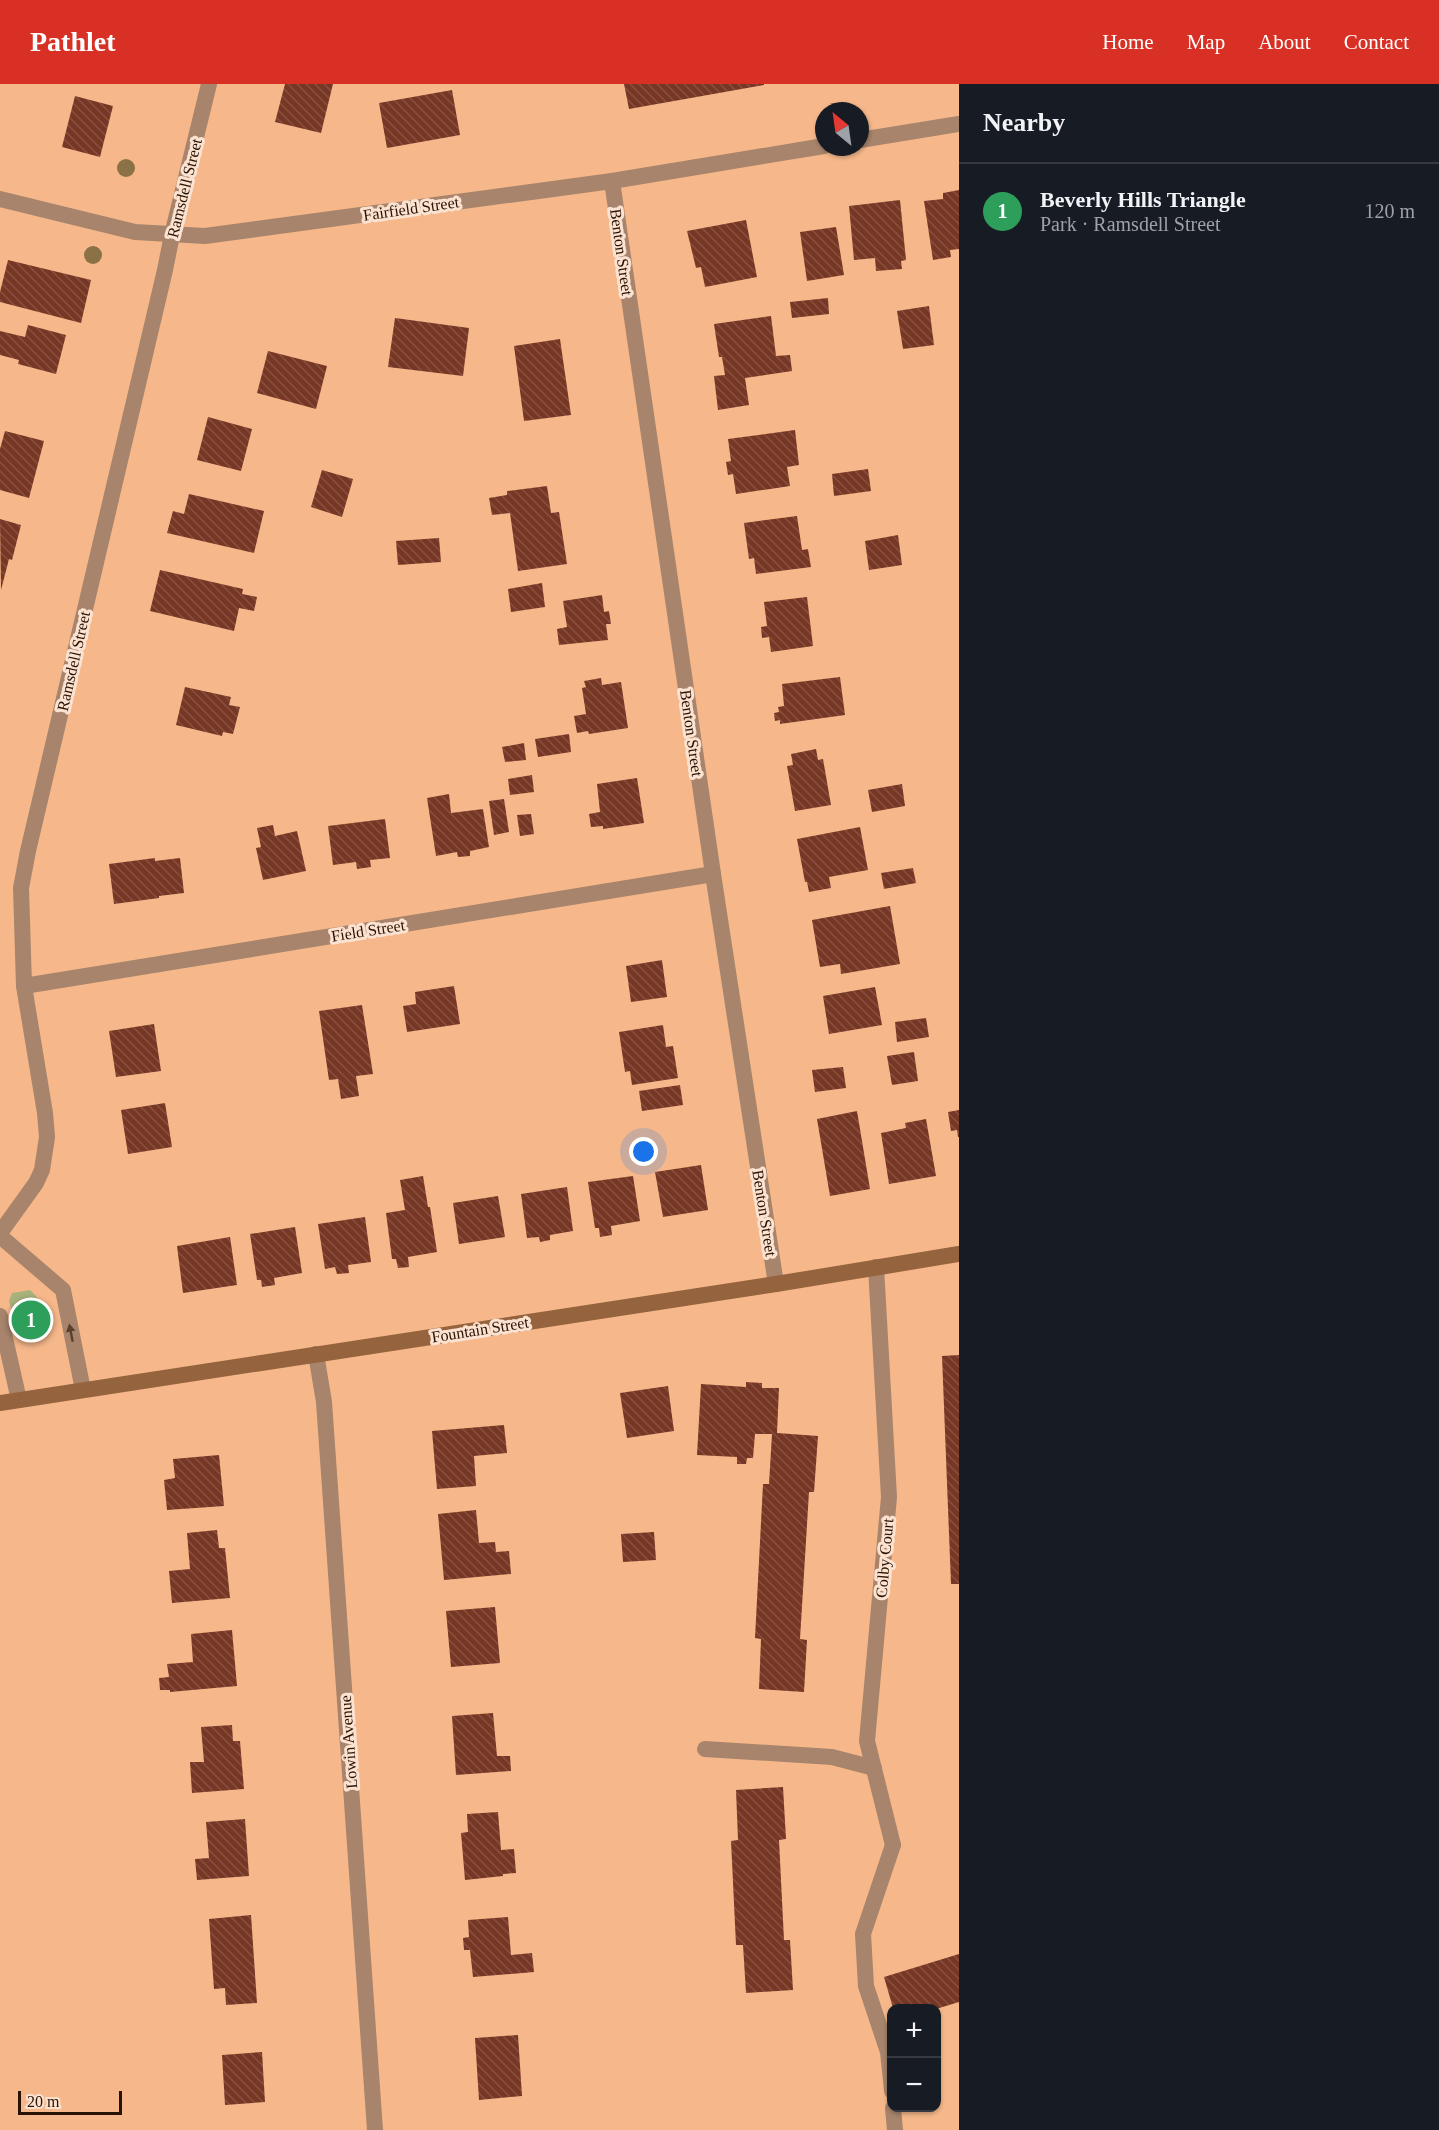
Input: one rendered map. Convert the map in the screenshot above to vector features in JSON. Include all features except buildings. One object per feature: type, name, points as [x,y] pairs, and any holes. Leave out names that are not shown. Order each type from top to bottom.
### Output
[{"type":"main road","name":"Fountain Street","points":[[0,1403],[959,1254]]},
{"type":"street","name":"Ramsdell Street","points":[[83,1390],[63,1290],[0,1235],[36,1183],[42,1170],[47,1137],[24,986],[21,888],[28,850],[209,84]]},
{"type":"street","points":[[869,139],[959,124]]},
{"type":"street","name":"Fairfield Street","points":[[0,199],[135,232],[213,235],[612,181],[815,147]]},
{"type":"street","name":"Benton Street","points":[[612,181],[713,874],[776,1284]]},
{"type":"street","name":"Field Street","points":[[24,986],[713,874]]},
{"type":"street","name":"Colby Court","points":[[876,1267],[889,1497],[867,1742],[892,1845],[863,1934],[866,1986],[888,2058]]},
{"type":"street","points":[[0,1316],[19,1400]]},
{"type":"street","name":"Lowin Avenue","points":[[316,1354],[324,1402],[375,2130]]},
{"type":"street","points":[[705,1749],[832,1757],[874,1768]]},
{"type":"street","points":[[893,2112],[895,2130]]},
{"type":"green space","points":[[30,1290],[44,1308],[50,1329],[46,1336],[23,1340],[19,1338],[9,1301],[12,1293]]},
{"type":"place","name":"Beverly Hills Triangle","points":[[31,1320]]}]
